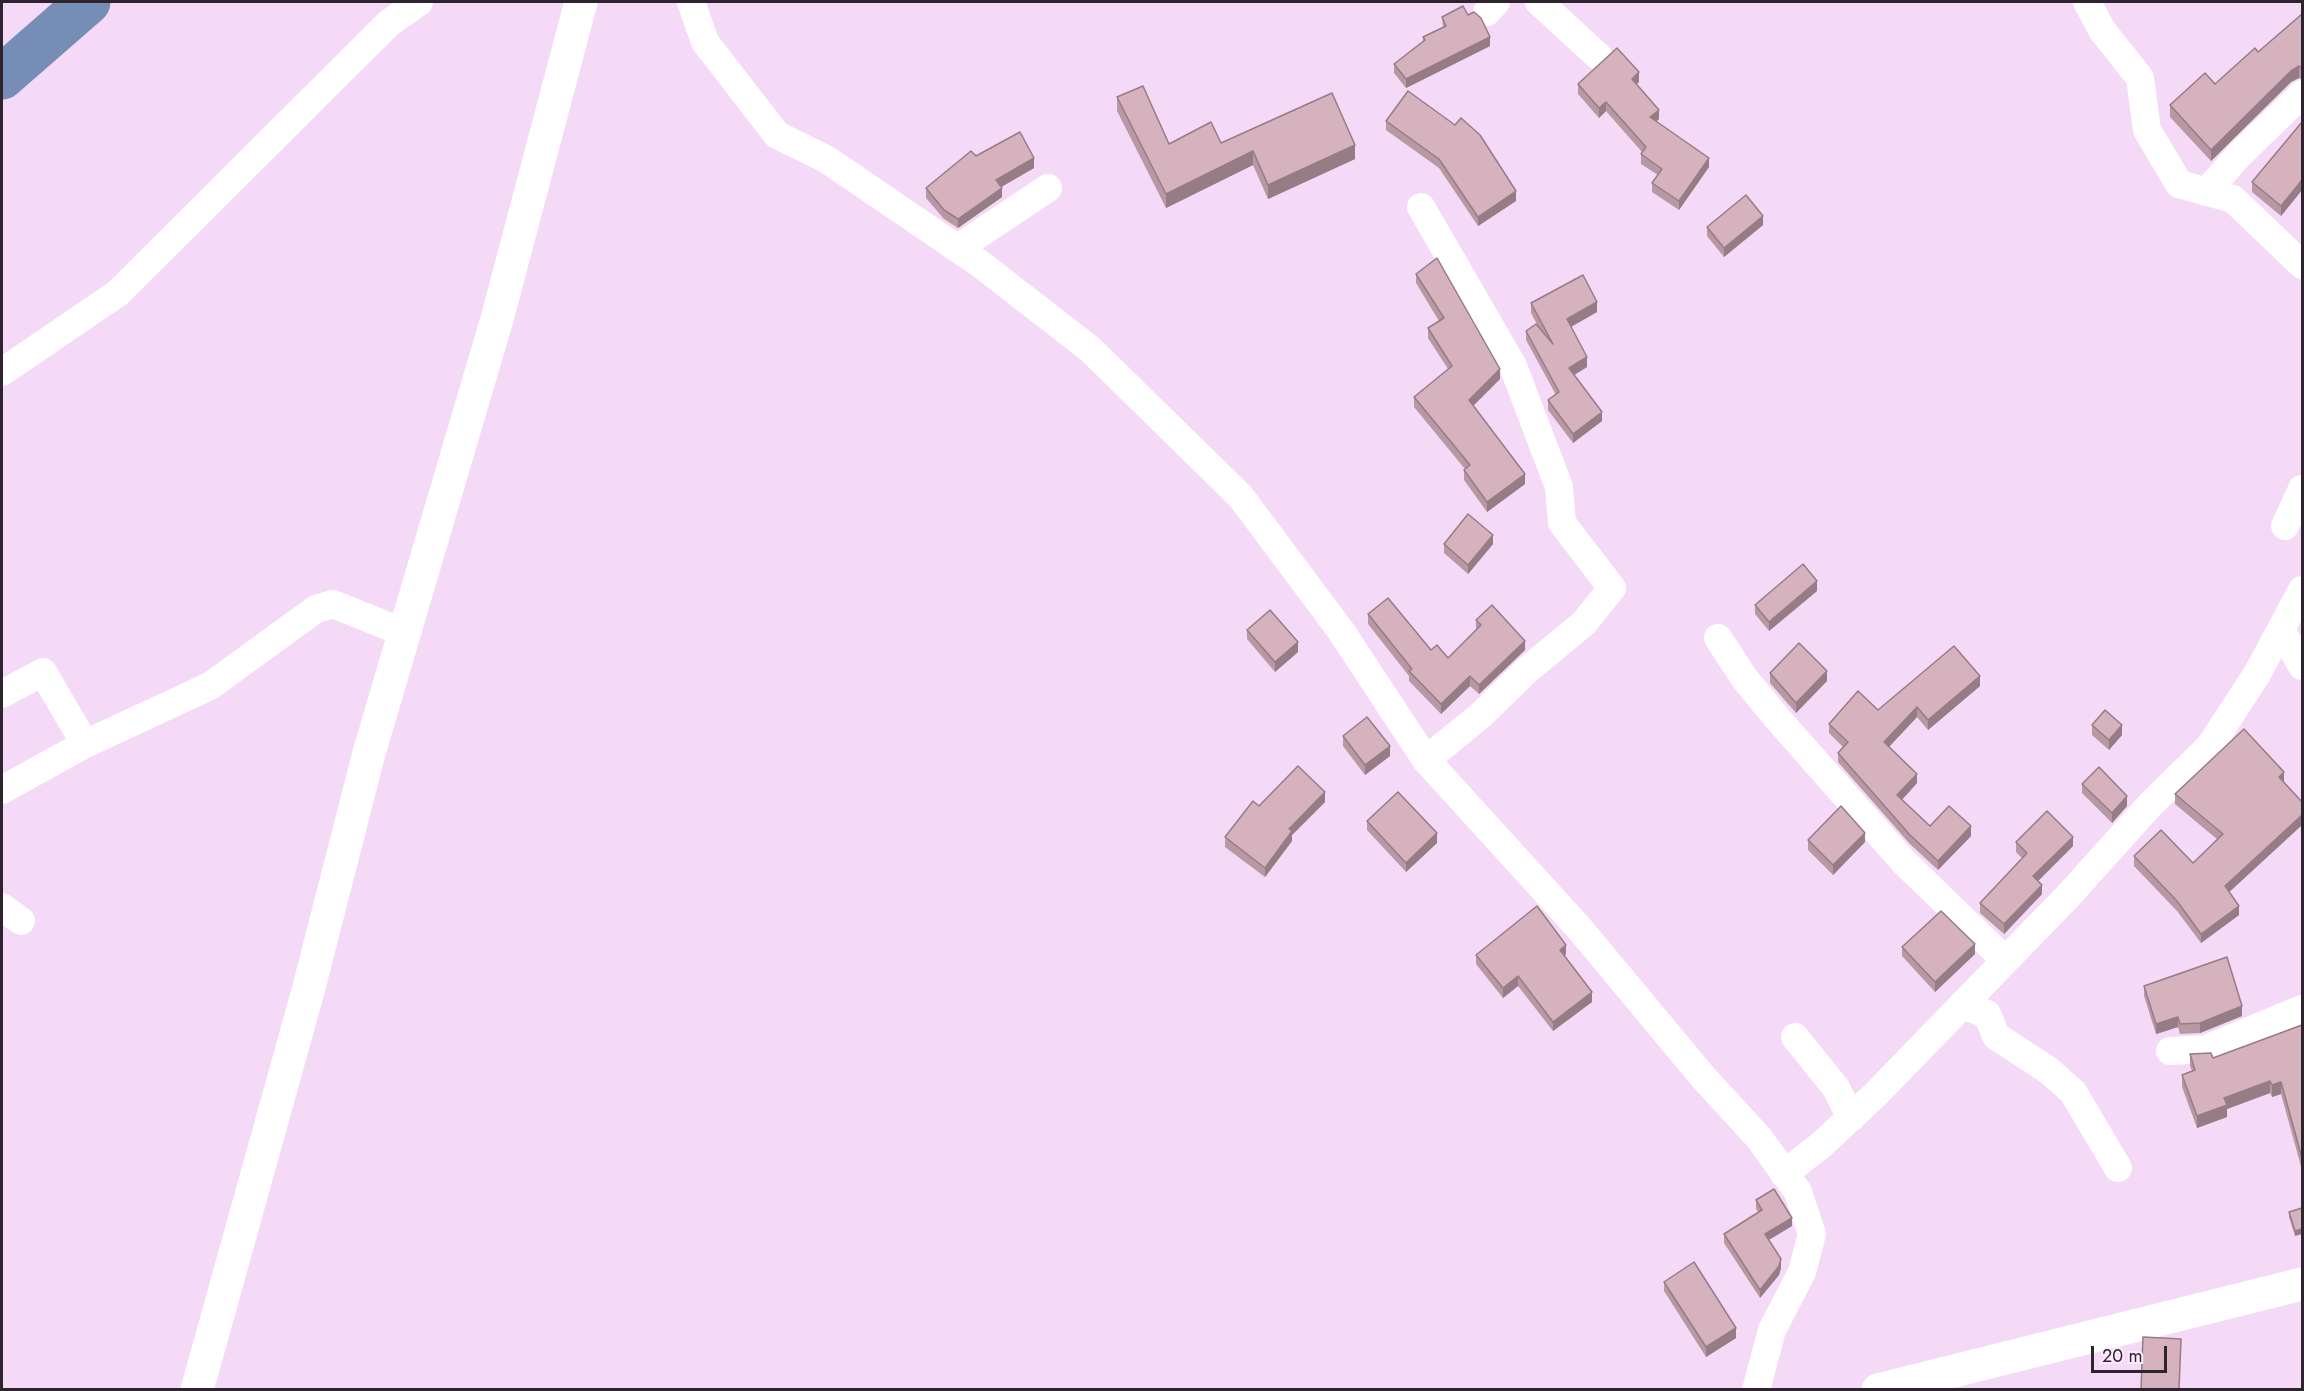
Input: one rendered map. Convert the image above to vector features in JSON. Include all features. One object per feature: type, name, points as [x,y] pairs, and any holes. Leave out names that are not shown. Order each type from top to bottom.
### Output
[{"type":"street","points":[[2,372],[118,292],[389,23],[419,2]]},
{"type":"street","points":[[197,1389],[308,991],[369,753],[497,319],[581,2]]},
{"type":"street","points":[[691,2],[705,42],[777,135],[826,159],[958,248],[1090,350],[1241,497],[1341,631],[1426,760],[1579,928],[1703,1077],[1759,1138],[1798,1192],[1812,1234],[1802,1272],[1772,1330],[1756,1389]]},
{"type":"street","points":[[1539,2],[1598,56]]},
{"type":"street","points":[[2087,2],[2102,30],[2140,78],[2147,130],[2180,184],[2233,199],[2302,265]]},
{"type":"street","points":[[2206,192],[2239,155],[2302,94]]},
{"type":"street","points":[[958,248],[1048,188]]},
{"type":"street","points":[[1421,207],[1513,366],[1559,487],[1562,523],[1612,588],[1584,623],[1526,671],[1481,715],[1426,760]]},
{"type":"street","points":[[2285,526],[2302,489]]},
{"type":"street","points":[[1785,1174],[1851,1118],[2069,895],[2150,805],[2210,746],[2257,674],[2302,590]]},
{"type":"street","points":[[2,790],[85,744],[210,686],[316,609],[333,604],[405,633]]},
{"type":"street","points":[[2281,630],[2302,666]]},
{"type":"street","points":[[1718,638],[1745,679],[1904,862],[2005,960]]},
{"type":"street","points":[[2,694],[43,672],[85,744]]},
{"type":"street","points":[[1962,1005],[1987,1014],[1996,1036],[2048,1070],[2073,1092],[2118,1168]]},
{"type":"street","points":[[2170,1051],[2206,1049],[2302,1009]]},
{"type":"street","points":[[1795,1037],[1836,1088],[1851,1118]]},
{"type":"street","points":[[1878,1389],[2302,1284]]},
{"type":"building","points":[[1463,6],[1468,15],[1474,12],[1481,18],[1490,37],[1406,79],[1394,64],[1425,40],[1423,37],[1446,26],[1442,17]]},
{"type":"building","points":[[2302,14],[2302,68],[2299,66],[2291,71],[2211,150],[2170,105],[2205,73],[2215,84],[2255,48],[2258,52]]},
{"type":"building","points":[[1617,48],[1639,72],[1632,79],[1659,110],[1650,117],[1709,158],[1679,201],[1652,183],[1662,169],[1641,154],[1646,147],[1606,102],[1599,108],[1578,84]]},
{"type":"building","points":[[1143,86],[1169,144],[1211,122],[1221,143],[1332,93],[1355,145],[1268,185],[1253,151],[1166,194],[1117,97]]},
{"type":"building","points":[[1408,91],[1455,125],[1461,118],[1480,135],[1516,191],[1478,217],[1439,159],[1386,121]]},
{"type":"building","points":[[2302,122],[2302,180],[2281,206],[2252,182]]},
{"type":"building","points":[[1020,132],[1034,158],[996,180],[1002,188],[958,219],[944,210],[926,188],[971,151],[976,156]]},
{"type":"building","points":[[1746,195],[1763,216],[1724,248],[1707,227]]},
{"type":"building","points":[[1437,258],[1500,369],[1469,400],[1525,474],[1487,502],[1464,470],[1470,465],[1414,397],[1452,366],[1428,328],[1444,318],[1416,274]]},
{"type":"building","points":[[1583,275],[1597,302],[1567,319],[1587,357],[1569,368],[1602,412],[1573,434],[1548,400],[1559,392],[1526,331],[1536,324],[1553,344],[1531,303]]},
{"type":"building","points":[[1468,514],[1493,535],[1468,565],[1444,544]]},
{"type":"building","points":[[1803,564],[1817,581],[1769,622],[1755,605]]},
{"type":"building","points":[[1388,598],[1431,650],[1437,645],[1448,658],[1481,625],[1476,620],[1492,605],[1525,641],[1479,685],[1470,676],[1441,704],[1409,671],[1412,669],[1368,614]]},
{"type":"building","points":[[1270,610],[1298,642],[1275,662],[1247,630]]},
{"type":"building","points":[[1799,643],[1827,671],[1796,703],[1770,673]]},
{"type":"building","points":[[1954,646],[1980,676],[1928,720],[1917,707],[1884,742],[1917,774],[1897,795],[1930,826],[1949,806],[1971,826],[1938,861],[1910,835],[1838,753],[1848,742],[1829,724],[1858,691],[1878,710]]},
{"type":"building","points":[[2105,710],[2122,725],[2109,740],[2092,725]]},
{"type":"building","points":[[1367,717],[1390,746],[1365,765],[1343,736]]},
{"type":"building","points":[[2244,729],[2284,772],[2279,777],[2302,802],[2302,815],[2225,886],[2239,906],[2201,934],[2177,901],[2134,856],[2161,830],[2193,863],[2223,834],[2175,794]]},
{"type":"building","points":[[1298,766],[1325,792],[1289,829],[1292,831],[1265,868],[1225,837],[1253,801],[1259,806]]},
{"type":"building","points":[[2099,767],[2127,796],[2112,813],[2082,784]]},
{"type":"building","points":[[1398,792],[1437,833],[1406,863],[1367,821]]},
{"type":"building","points":[[1841,806],[1865,833],[1833,865],[1808,840]]},
{"type":"building","points":[[2047,811],[2073,837],[2033,876],[2042,885],[2004,924],[1980,903],[2027,853],[2016,842]]},
{"type":"building","points":[[1537,906],[1566,945],[1560,950],[1592,992],[1553,1022],[1518,976],[1503,988],[1476,955]]},
{"type":"building","points":[[1941,911],[1975,944],[1935,982],[1902,947]]},
{"type":"building","points":[[2227,957],[2242,1006],[2200,1023],[2180,1024],[2178,1017],[2156,1024],[2144,986]]},
{"type":"building","points":[[2302,1025],[2302,1158],[2281,1082],[2272,1085],[2270,1081],[2224,1098],[2227,1105],[2197,1116],[2182,1075],[2195,1070],[2190,1054],[2211,1053],[2213,1058]]},
{"type":"building","points":[[1774,1189],[1792,1218],[1765,1234],[1781,1259],[1779,1266],[1760,1290],[1724,1234],[1762,1210],[1756,1200]]},
{"type":"building","points":[[2302,1208],[2302,1229],[2295,1231],[2289,1212]]},
{"type":"building","points":[[1694,1262],[1736,1328],[1706,1347],[1664,1282]]},
{"type":"building","points":[[2143,1337],[2181,1339],[2179,1389],[2141,1389]]},
{"type":"waterway","points":[[2,77],[88,2]]}]
